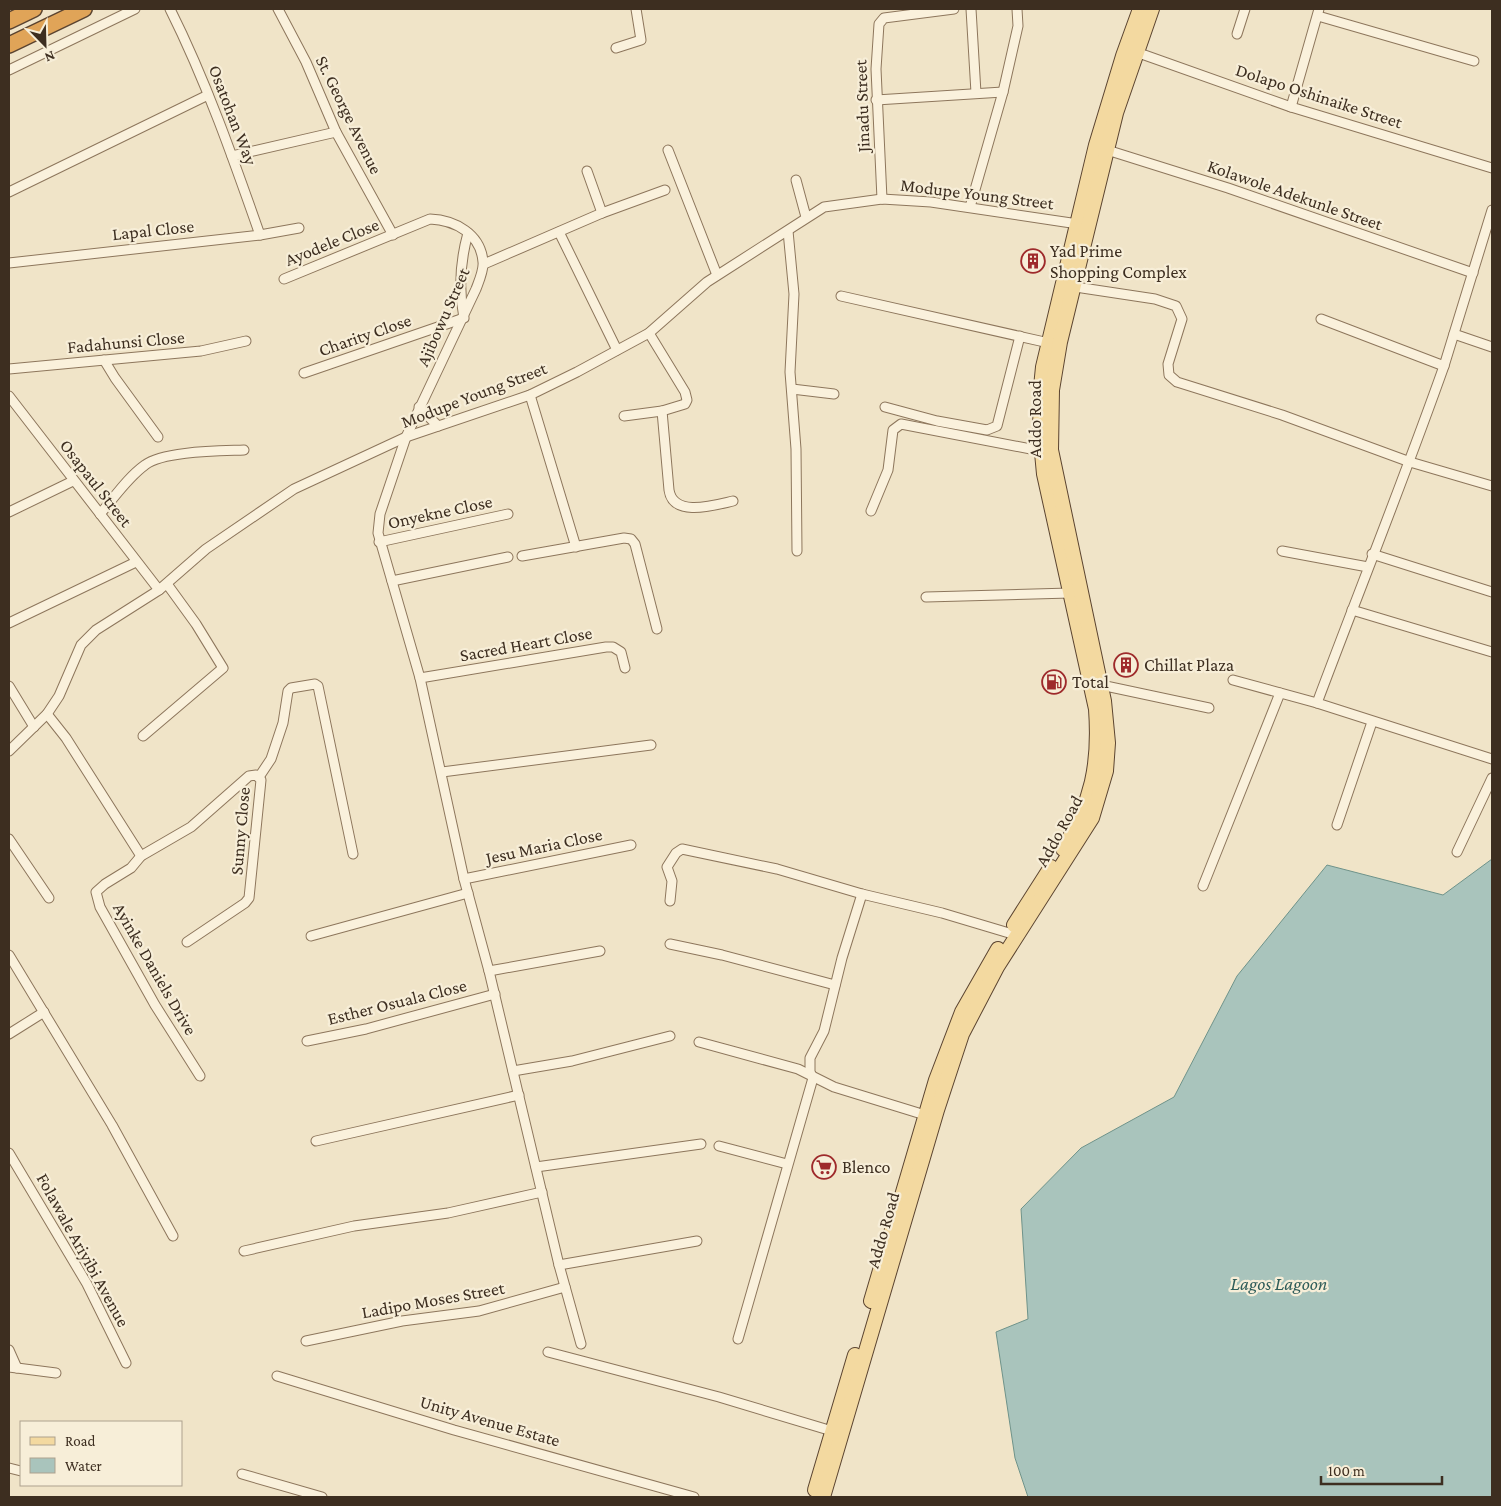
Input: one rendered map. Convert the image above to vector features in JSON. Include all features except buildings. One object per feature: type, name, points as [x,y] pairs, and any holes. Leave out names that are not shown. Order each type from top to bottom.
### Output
[{"type":"highway","points":[[9,21],[34,9]]},
{"type":"highway","points":[[9,45],[84,9]]},
{"type":"main road","name":"Addo Road","points":[[823,1497],[937,1110],[962,1034],[987,985],[1078,842],[1096,807],[1107,758],[1107,718],[1051,450],[1050,412],[1055,366],[1078,224],[1107,109],[1140,9]]},
{"type":"main road","name":"Addo Road","points":[[813,1497],[925,1115],[962,1012],[986,966],[1069,839],[1087,802],[1094,778],[1098,747],[1096,710],[1044,474],[1042,387],[1049,343],[1068,286],[1116,113],[1152,9]]},
{"type":"street","points":[[9,70],[135,9]]},
{"type":"street","name":"Osatohan Way","points":[[170,9],[232,156],[260,235]]},
{"type":"street","name":"St. George Avenue","points":[[278,9],[306,62],[336,132],[393,235]]},
{"type":"street","points":[[616,48],[641,40],[636,9]]},
{"type":"street","name":"Jinadu Street","points":[[882,199],[876,100],[877,36],[881,21],[888,18],[954,9]]},
{"type":"street","points":[[971,9],[976,93]]},
{"type":"street","points":[[970,207],[1003,92],[1018,26],[1017,9]]},
{"type":"street","points":[[1237,34],[1245,9]]},
{"type":"street","points":[[1291,107],[1318,12],[1474,61]]},
{"type":"street","name":"Dolapo Oshinaike Street","points":[[1136,52],[1291,107],[1492,168]]},
{"type":"street","points":[[876,100],[1003,92]]},
{"type":"street","points":[[9,192],[208,96]]},
{"type":"street","points":[[232,156],[336,132]]},
{"type":"street","points":[[668,150],[717,275]]},
{"type":"street","name":"Kolawole Adekunle Street","points":[[1106,150],[1228,188],[1473,273]]},
{"type":"street","points":[[587,171],[602,213]]},
{"type":"street","points":[[796,180],[806,217]]},
{"type":"street","points":[[484,264],[602,213],[665,190]]},
{"type":"street","name":"Modupe Young Street","points":[[9,752],[47,714],[60,696],[82,645],[89,636],[100,626],[167,584],[206,549],[305,482],[406,437],[530,395],[617,350],[649,333],[689,296],[717,275],[824,207],[882,199],[970,207],[1078,224]]},
{"type":"street","points":[[1317,703],[1372,554],[1410,462],[1444,366],[1492,210]]},
{"type":"street","name":"Ajibowu Street","points":[[379,542],[380,514],[406,437],[454,333],[464,318],[484,264],[480,248],[468,233],[456,224],[445,220],[430,219],[393,235]]},
{"type":"street","name":"Lapal Close","points":[[9,263],[260,235],[299,228]]},
{"type":"street","points":[[788,231],[794,294],[790,341],[796,449],[796,551]]},
{"type":"street","points":[[559,232],[617,350]]},
{"type":"street","points":[[464,318],[460,285],[461,258],[468,233]]},
{"type":"street","name":"Ayodele Close","points":[[284,279],[393,235]]},
{"type":"street","points":[[1068,286],[1155,299],[1176,306],[1182,319],[1168,364],[1169,375],[1177,382],[1282,415],[1410,462],[1492,486]]},
{"type":"street","points":[[841,296],[1049,343]]},
{"type":"street","name":"Charity Close","points":[[304,373],[464,318]]},
{"type":"street","points":[[1321,319],[1444,366]]},
{"type":"street","points":[[624,416],[662,411],[685,404],[687,398],[649,333]]},
{"type":"street","points":[[1454,334],[1492,347]]},
{"type":"street","points":[[885,407],[937,421],[987,430],[994,428],[997,426],[1020,336]]},
{"type":"street","name":"Fadahunsi Close","points":[[9,369],[201,351],[246,341]]},
{"type":"street","points":[[104,360],[158,437]]},
{"type":"street","points":[[792,389],[834,394]]},
{"type":"street","points":[[530,395],[576,547]]},
{"type":"street","name":"Osapaul Street","points":[[9,396],[158,590]]},
{"type":"street","points":[[419,407],[438,426]]},
{"type":"street","points":[[662,411],[669,490],[672,499],[681,505],[694,508],[733,501]]},
{"type":"street","points":[[871,511],[888,470],[893,430],[901,424],[1042,451]]},
{"type":"street","points":[[100,514],[130,479],[151,461],[167,456],[244,450]]},
{"type":"street","points":[[9,512],[73,481]]},
{"type":"street","name":"Onyekne Close","points":[[379,542],[508,514]]},
{"type":"street","points":[[522,556],[624,538],[631,539],[635,544],[656,629]]},
{"type":"street","points":[[379,542],[420,678],[464,879],[495,994],[559,1265],[581,1344]]},
{"type":"street","points":[[1282,551],[1368,568]]},
{"type":"street","points":[[1372,554],[1492,592]]},
{"type":"street","points":[[392,581],[508,557]]},
{"type":"street","points":[[9,623],[136,562]]},
{"type":"street","points":[[143,736],[223,668],[196,624],[167,584]]},
{"type":"street","points":[[926,597],[1070,593]]},
{"type":"street","points":[[1352,610],[1492,652]]},
{"type":"street","name":"Sacred Heart Close","points":[[420,678],[606,646],[613,647],[621,652],[625,668]]},
{"type":"street","points":[[1232,680],[1317,703],[1492,759]]},
{"type":"street","points":[[259,777],[271,759],[283,723],[288,691],[291,688],[315,684],[318,686],[353,854]]},
{"type":"street","points":[[1101,685],[1209,708]]},
{"type":"street","points":[[9,686],[34,727]]},
{"type":"street","points":[[1203,886],[1280,693]]},
{"type":"street","points":[[47,714],[66,738],[141,856]]},
{"type":"street","points":[[1337,825],[1372,722]]},
{"type":"street","points":[[442,772],[651,745]]},
{"type":"street","name":"Sunny Close","points":[[141,856],[190,827],[249,776],[259,777],[255,847],[248,898],[245,903],[187,942]]},
{"type":"street","points":[[1457,852],[1492,778]]},
{"type":"street","points":[[9,839],[49,898]]},
{"type":"street","name":"Jesu Maria Close","points":[[464,879],[631,845]]},
{"type":"street","points":[[670,901],[672,882],[667,867],[679,850],[777,868],[862,894],[942,913],[1009,932]]},
{"type":"street","name":"Ayinke Daniels Drive","points":[[141,856],[127,871],[100,888],[96,896],[100,907],[155,1005],[200,1076]]},
{"type":"street","points":[[311,936],[468,893]]},
{"type":"street","points":[[738,1340],[813,1078],[810,1072],[810,1058],[821,1040],[862,894]]},
{"type":"street","points":[[670,944],[722,955],[835,985]]},
{"type":"street","points":[[489,971],[600,951]]},
{"type":"street","points":[[9,954],[116,1133],[173,1236]]},
{"type":"street","name":"Esther Osuala Close","points":[[307,1041],[376,1027],[495,994]]},
{"type":"street","points":[[9,1034],[44,1012]]},
{"type":"street","points":[[513,1071],[572,1061],[670,1036]]},
{"type":"street","points":[[699,1042],[798,1069],[834,1087],[925,1115]]},
{"type":"street","points":[[316,1141],[519,1095]]},
{"type":"street","points":[[536,1167],[701,1144]]},
{"type":"street","points":[[719,1146],[787,1164]]},
{"type":"street","name":"Folawale Ariyibi Avenue","points":[[9,1153],[87,1284],[126,1363]]},
{"type":"street","points":[[244,1251],[354,1226],[448,1213],[542,1192]]},
{"type":"street","points":[[559,1265],[697,1241]]},
{"type":"street","name":"Ladipo Moses Street","points":[[306,1341],[402,1321],[479,1311],[565,1287]]},
{"type":"street","points":[[9,1350],[13,1368],[56,1373]]},
{"type":"street","points":[[548,1352],[719,1397],[832,1431]]},
{"type":"street","name":"Unity Avenue Estate","points":[[278,1376],[454,1430],[694,1497]]},
{"type":"street","points":[[242,1474],[322,1497]]},
{"type":"water","name":"Lagos Lagoon","points":[[1492,859],[1492,1497],[1028,1497],[1015,1458],[996,1332],[1028,1319],[1021,1209],[1081,1148],[1174,1097],[1237,976],[1327,865],[1443,895]]},
{"type":"place","name":"Yad Prime Shopping Complex","points":[[1033,261]]},
{"type":"place","name":"Chillat Plaza","points":[[1126,665]]},
{"type":"place","name":"Total","points":[[1054,682]]},
{"type":"place","name":"Blenco","points":[[824,1167]]}]
